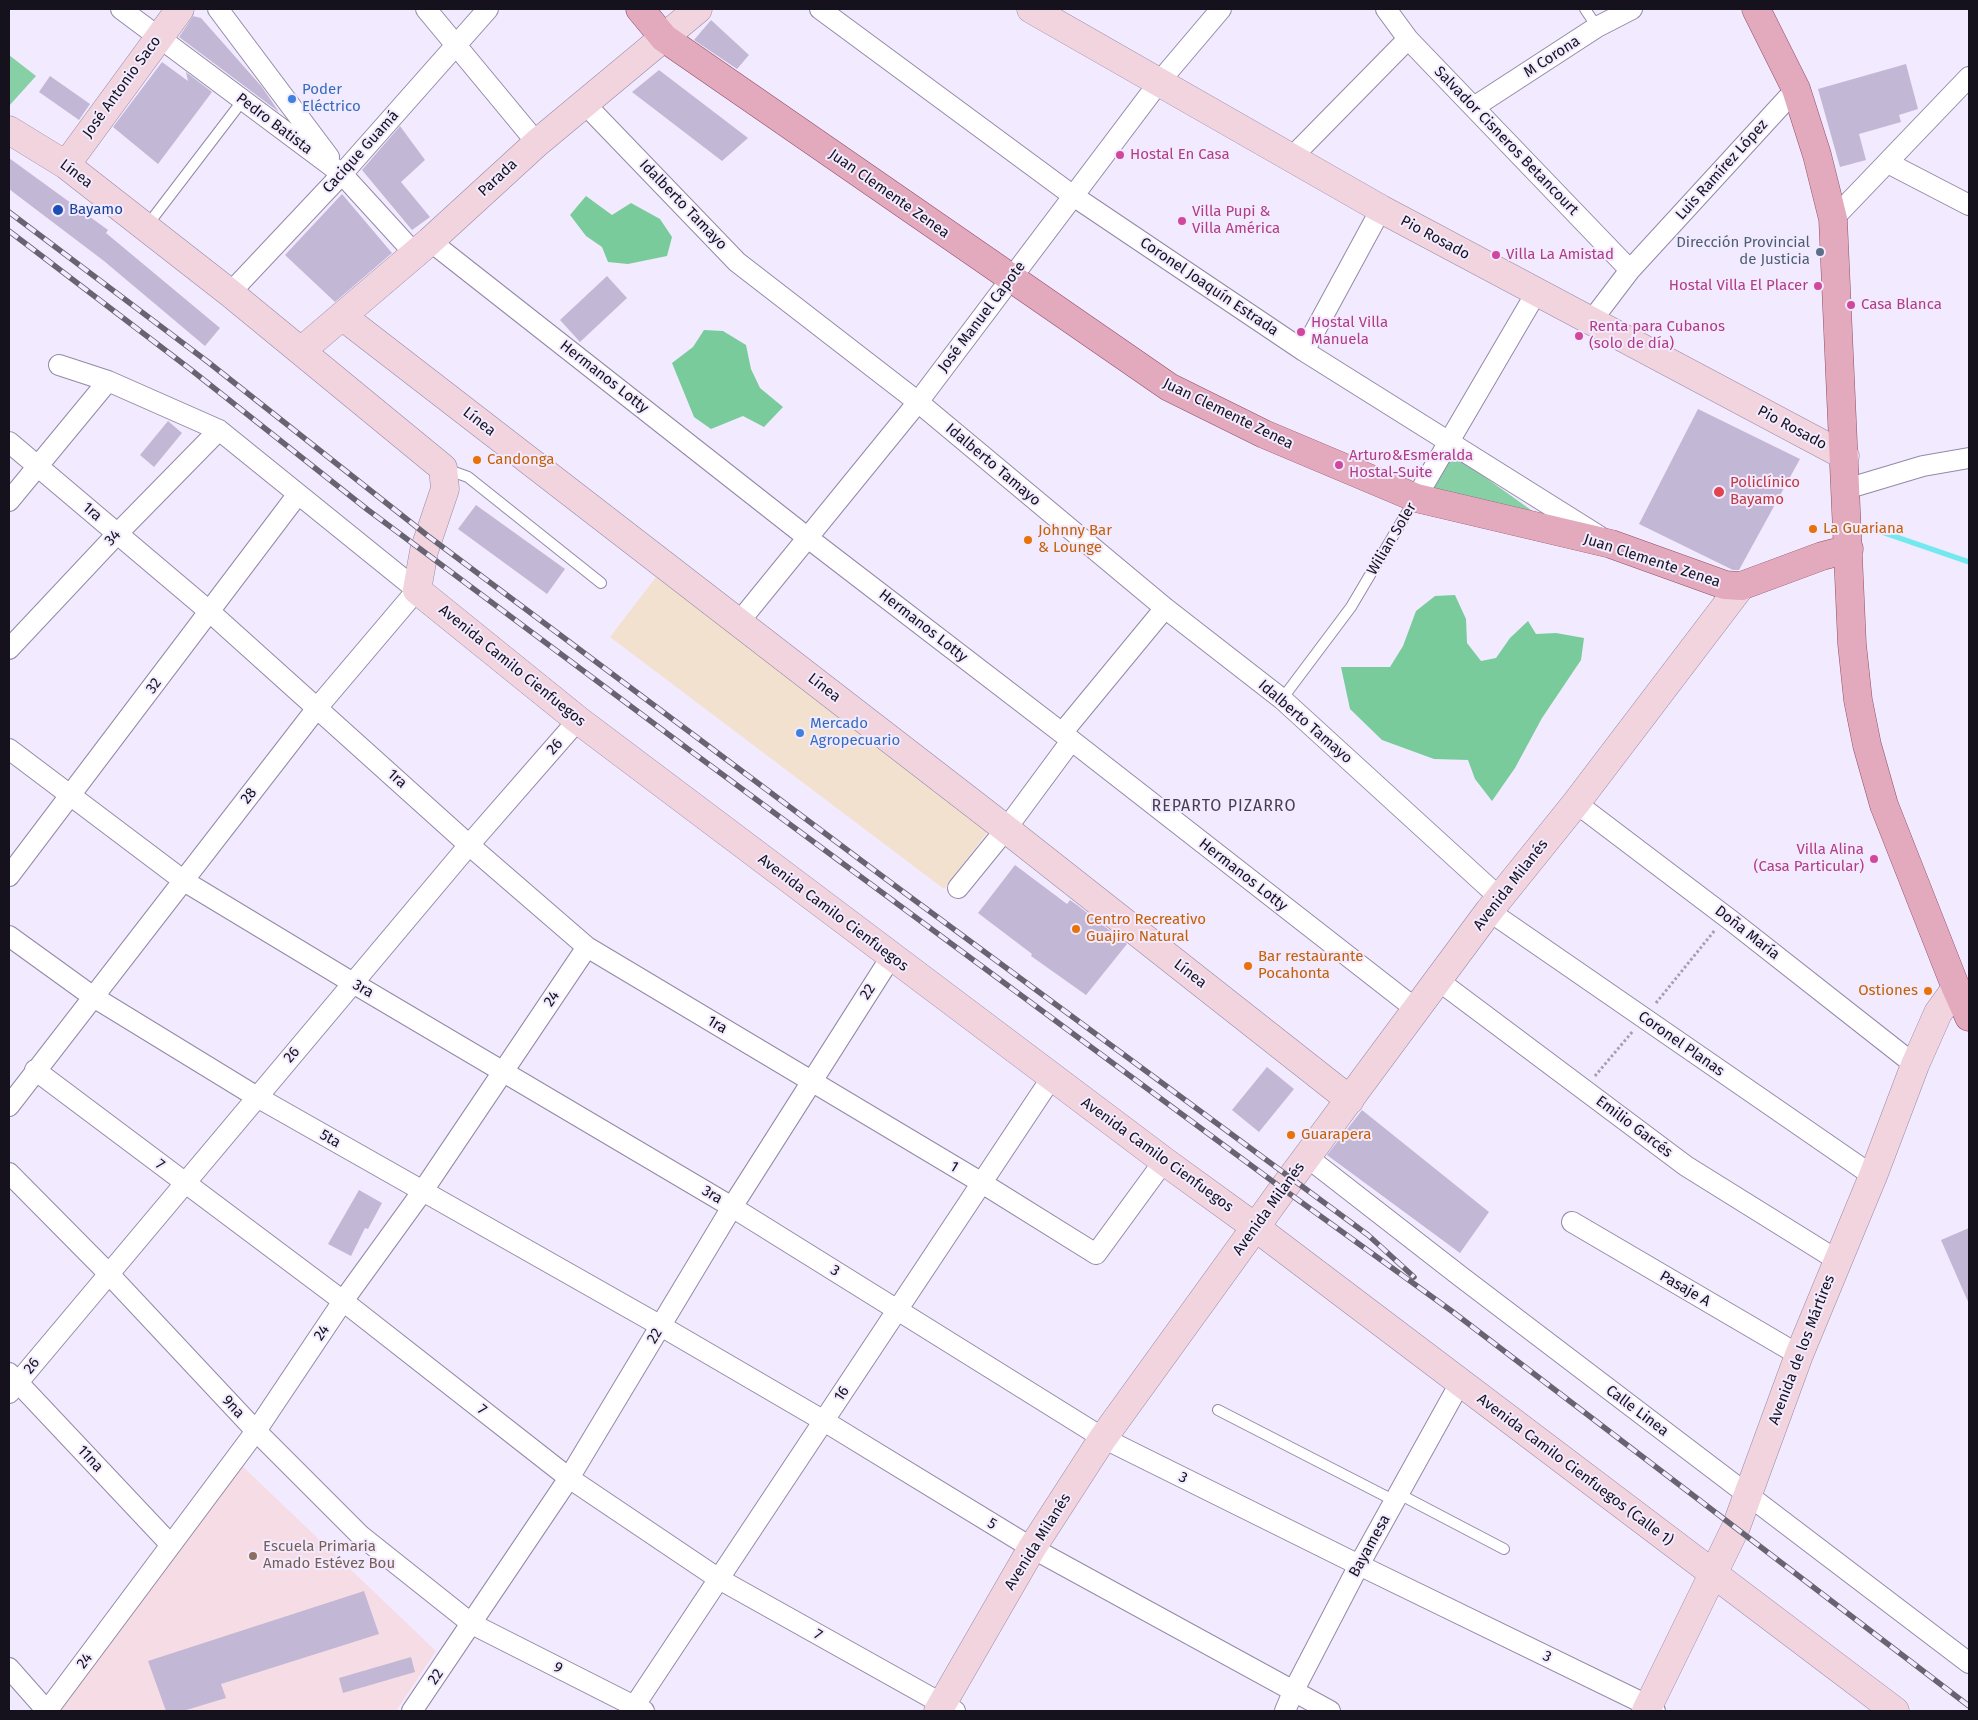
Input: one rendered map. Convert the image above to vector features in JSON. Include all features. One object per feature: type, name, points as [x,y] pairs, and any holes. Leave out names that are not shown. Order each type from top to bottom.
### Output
[{"type":"main road","name":"Juan Clemente Zenea","points":[[640,9],[664,38],[1169,387],[1264,434],[1416,498],[1611,544],[1725,585],[1741,586],[1822,556],[1849,549]]},
{"type":"main road","points":[[1756,9],[1796,89],[1817,155],[1833,219],[1852,644],[1858,700],[1867,745],[1884,806],[1969,1017]]},
{"type":"street","name":"Pedro Batista","points":[[121,9],[342,174],[422,247]]},
{"type":"street","name":"José Antonio Saco","points":[[66,165],[180,9]]},
{"type":"street","points":[[218,9],[342,174]]},
{"type":"street","points":[[426,9],[537,143]]},
{"type":"street","name":"Cacique Guamá","points":[[230,293],[342,174],[488,9]]},
{"type":"street","name":"Parada","points":[[301,351],[422,247],[537,143],[698,9]]},
{"type":"street","name":"Coronel Joaquín Estrada","points":[[820,9],[1072,195],[1304,350],[1611,544]]},
{"type":"street","name":"Pio Rosado","points":[[1031,9],[1381,209],[1845,456]]},
{"type":"street","name":"José Manuel Capote","points":[[739,622],[918,402],[1072,195],[1160,82],[1221,9]]},
{"type":"street","name":"Salvador Cisneros Betancourt","points":[[1386,9],[1408,39],[1630,270]]},
{"type":"street","name":"M Corona","points":[[1474,107],[1597,28],[1632,9]]},
{"type":"street","points":[[1292,157],[1408,39]]},
{"type":"street","points":[[1833,219],[1969,77]]},
{"type":"street","name":"Luis Ramírez López","points":[[1592,320],[1630,270],[1796,89]]},
{"type":"street","name":"Idalberto Tamayo","points":[[584,103],[737,262],[918,402],[1165,608],[1282,699],[1495,904]]},
{"type":"street","name":"Línea","points":[[9,130],[66,165],[230,293],[443,468]]},
{"type":"street","points":[[1888,163],[1969,205]]},
{"type":"street","points":[[1304,350],[1381,209]]},
{"type":"street","name":"Hermanos Lotty","points":[[422,247],[808,538],[1417,1010]]},
{"type":"street","name":"Wilian Soler","points":[[1416,498],[1536,293]]},
{"type":"street","name":"Línea","points":[[342,316],[1006,829],[1350,1100]]},
{"type":"street","points":[[59,366],[108,381],[219,430],[417,590],[424,551],[445,489],[443,468]]},
{"type":"street","points":[[9,501],[108,381]]},
{"type":"street","name":"34","points":[[9,650],[117,534],[219,430]]},
{"type":"street","name":"1ra","points":[[9,442],[210,612],[469,845],[587,947],[810,1081]]},
{"type":"street","points":[[1846,489],[1923,466],[1969,458]]},
{"type":"street","name":"32","points":[[9,876],[298,494]]},
{"type":"street","name":"Avenida Milanés","points":[[945,1709],[1032,1548],[1103,1438],[1255,1227],[1495,904],[1576,803],[1741,586]]},
{"type":"street","name":"28","points":[[9,1106],[92,996],[184,881],[317,708],[417,590]]},
{"type":"street","name":"Avenida Camilo Cienfuegos","points":[[417,590],[578,720],[891,957],[1255,1227]]},
{"type":"street","points":[[958,888],[1006,829],[1067,737],[1165,608]]},
{"type":"street","name":"26","points":[[12,1383],[108,1273],[469,845],[578,720]]},
{"type":"street","name":"3ra","points":[[9,749],[184,881],[732,1207]]},
{"type":"street","name":"Doña María","points":[[1576,803],[1734,922],[1915,1065]]},
{"type":"street","name":"Coronel Planas","points":[[1495,904],[1873,1176]]},
{"type":"street","name":"5ta","points":[[9,936],[92,996],[257,1097],[661,1326]]},
{"type":"street","name":"24","points":[[47,1711],[256,1431],[343,1301],[422,1192],[587,947]]},
{"type":"street","name":"22","points":[[412,1711],[569,1478],[732,1207],[810,1081],[891,957]]},
{"type":"street","name":"Emilio Garcés","points":[[1438,981],[1686,1166],[1837,1260]]},
{"type":"street","name":"Avenida de los Mártires","points":[[1650,1710],[1712,1573],[1736,1526],[1798,1355],[1873,1176],[1915,1065],[1938,1013],[1956,988]]},
{"type":"street","name":"7","points":[[35,1070],[343,1301],[569,1478],[719,1579],[945,1709]]},
{"type":"street","name":"16","points":[[636,1710],[719,1579],[1052,1077]]},
{"type":"street","name":"1","points":[[810,1081],[982,1183],[1096,1254],[1164,1161]]},
{"type":"street","name":"Calle Linea","points":[[1307,1157],[1748,1496],[1969,1662]]},
{"type":"street","name":"9na","points":[[9,1173],[108,1273],[256,1431],[360,1535],[472,1624]]},
{"type":"street","name":"3","points":[[732,1207],[1103,1438],[1650,1710]]},
{"type":"street","name":"Pasaje A","points":[[1572,1222],[1798,1355]]},
{"type":"street","name":"Avenida Camilo Cienfuegos (Calle 1)","points":[[1255,1227],[1895,1711]]},
{"type":"street","name":"5","points":[[661,1326],[824,1421],[1032,1548],[1330,1711]]},
{"type":"street","name":"11na","points":[[12,1383],[171,1544]]},
{"type":"street","name":"Bayamesa","points":[[1285,1711],[1359,1565],[1460,1383]]},
{"type":"street","name":"9","points":[[472,1624],[636,1710]]},
{"type":"street","points":[[9,1668],[47,1711]]},
{"type":"lane","points":[[1585,9],[1597,28]]},
{"type":"lane","points":[[145,228],[242,100]]},
{"type":"lane","points":[[443,468],[468,477],[601,583]]},
{"type":"lane","name":"Wilian Soler","points":[[1282,699],[1351,607],[1416,498]]},
{"type":"lane","points":[[1218,1410],[1504,1549]]},
{"type":"shaded area","name":"Mercado Agropecuario","points":[[656,577],[989,830],[944,889],[610,637]]},
{"type":"shaded area","name":"Escuela Primaria Amado Estévez Bou","points":[[237,1461],[436,1651],[396,1711],[58,1711]]},
{"type":"green space","points":[[9,55],[36,76],[9,106]]},
{"type":"green space","points":[[586,196],[612,215],[631,203],[660,219],[672,237],[667,256],[628,264],[608,262],[602,247],[586,236],[570,215]]},
{"type":"green space","points":[[704,330],[723,331],[746,345],[751,369],[760,388],[783,407],[764,427],[743,416],[711,429],[694,417],[672,363],[693,347]]},
{"type":"green space","points":[[1447,450],[1538,515],[1422,491]]},
{"type":"green space","points":[[1455,595],[1466,619],[1467,643],[1481,661],[1496,658],[1510,638],[1528,621],[1536,634],[1556,633],[1584,638],[1581,660],[1542,718],[1515,768],[1492,801],[1475,779],[1468,760],[1434,759],[1382,740],[1350,709],[1341,667],[1390,667],[1403,646],[1416,611],[1435,596]]},
{"type":"building","points":[[193,16],[201,18],[262,87],[279,112],[179,37]]},
{"type":"building","points":[[711,20],[749,55],[737,69],[694,40]]},
{"type":"building","points":[[162,62],[188,81],[186,72],[212,92],[158,164],[113,127]]},
{"type":"building","points":[[1906,64],[1918,109],[1899,115],[1901,122],[1859,134],[1866,160],[1840,167],[1818,89]]},
{"type":"building","points":[[659,70],[748,138],[722,161],[632,92]]},
{"type":"building","points":[[50,76],[90,104],[79,120],[39,92]]},
{"type":"building","points":[[400,126],[425,160],[401,182],[430,217],[412,230],[362,170]]},
{"type":"building","points":[[9,158],[108,230],[106,233],[220,328],[205,346],[104,261],[9,189]]},
{"type":"building","points":[[342,194],[392,253],[335,302],[285,255]]},
{"type":"building","points":[[607,276],[627,298],[580,342],[560,320]]},
{"type":"building","name":"Policlínico Bayamo","points":[[1698,409],[1800,459],[1739,570],[1733,570],[1639,524]]},
{"type":"building","points":[[168,421],[182,433],[154,467],[140,455]]},
{"type":"building","points":[[476,505],[565,569],[547,594],[458,529]]},
{"type":"building","points":[[1015,865],[1067,904],[1070,900],[1127,944],[1086,995],[1031,956],[1032,954],[978,913]]},
{"type":"building","points":[[1267,1067],[1294,1089],[1259,1132],[1232,1110]]},
{"type":"building","points":[[1362,1110],[1489,1212],[1460,1253],[1327,1155]]},
{"type":"building","points":[[359,1190],[382,1203],[368,1229],[365,1228],[351,1256],[328,1244]]},
{"type":"building","points":[[1969,1228],[1969,1304],[1941,1240]]},
{"type":"building","points":[[364,1591],[379,1634],[221,1684],[226,1698],[183,1711],[166,1711],[148,1661]]},
{"type":"building","points":[[411,1657],[415,1672],[343,1693],[339,1678]]},
{"type":"waterway","points":[[1876,530],[1969,562]]},
{"type":"railway","points":[[9,212],[208,362],[428,536],[894,885],[1368,1235],[1414,1277]]},
{"type":"railway","points":[[9,231],[190,369],[368,510],[1283,1189],[1453,1312],[1969,1706]]},
{"type":"place","name":"Poder Eléctrico","points":[[292,99]]},
{"type":"place","name":"Hostal En Casa","points":[[1120,155]]},
{"type":"place","name":"Bayamo","points":[[58,210]]},
{"type":"place","name":"Villa Pupi & Villa América","points":[[1182,221]]},
{"type":"place","name":"Dirección Provincial de Justicia","points":[[1820,252]]},
{"type":"place","name":"Villa La Amistad","points":[[1496,255]]},
{"type":"place","name":"Hostal Villa El Placer","points":[[1818,286]]},
{"type":"place","name":"Casa Blanca","points":[[1851,305]]},
{"type":"place","name":"Hostal Villa Manuela","points":[[1301,332]]},
{"type":"place","name":"Renta para Cubanos (solo de día)","points":[[1579,336]]},
{"type":"place","name":"Candonga","points":[[477,460]]},
{"type":"place","name":"Arturo&Esmeralda Hostal-Suite","points":[[1339,465]]},
{"type":"place","name":"Policlínico Bayamo","points":[[1719,492]]},
{"type":"place","name":"La Guariana","points":[[1813,529]]},
{"type":"place","name":"Johnny Bar & Lounge","points":[[1028,540]]},
{"type":"place","name":"Mercado Agropecuario","points":[[800,733]]},
{"type":"place","name":"Villa Alina (Casa Particular)","points":[[1874,859]]},
{"type":"place","name":"Centro Recreativo Guajiro Natural","points":[[1076,929]]},
{"type":"place","name":"Bar restaurante Pocahonta","points":[[1248,966]]},
{"type":"place","name":"Ostiones","points":[[1928,991]]},
{"type":"place","name":"Guarapera","points":[[1291,1135]]},
{"type":"place","name":"Escuela Primaria Amado Estévez Bou","points":[[253,1556]]},
{"type":"district","name":"REPARTO PIZARRO","points":[[1224,807]]}]
